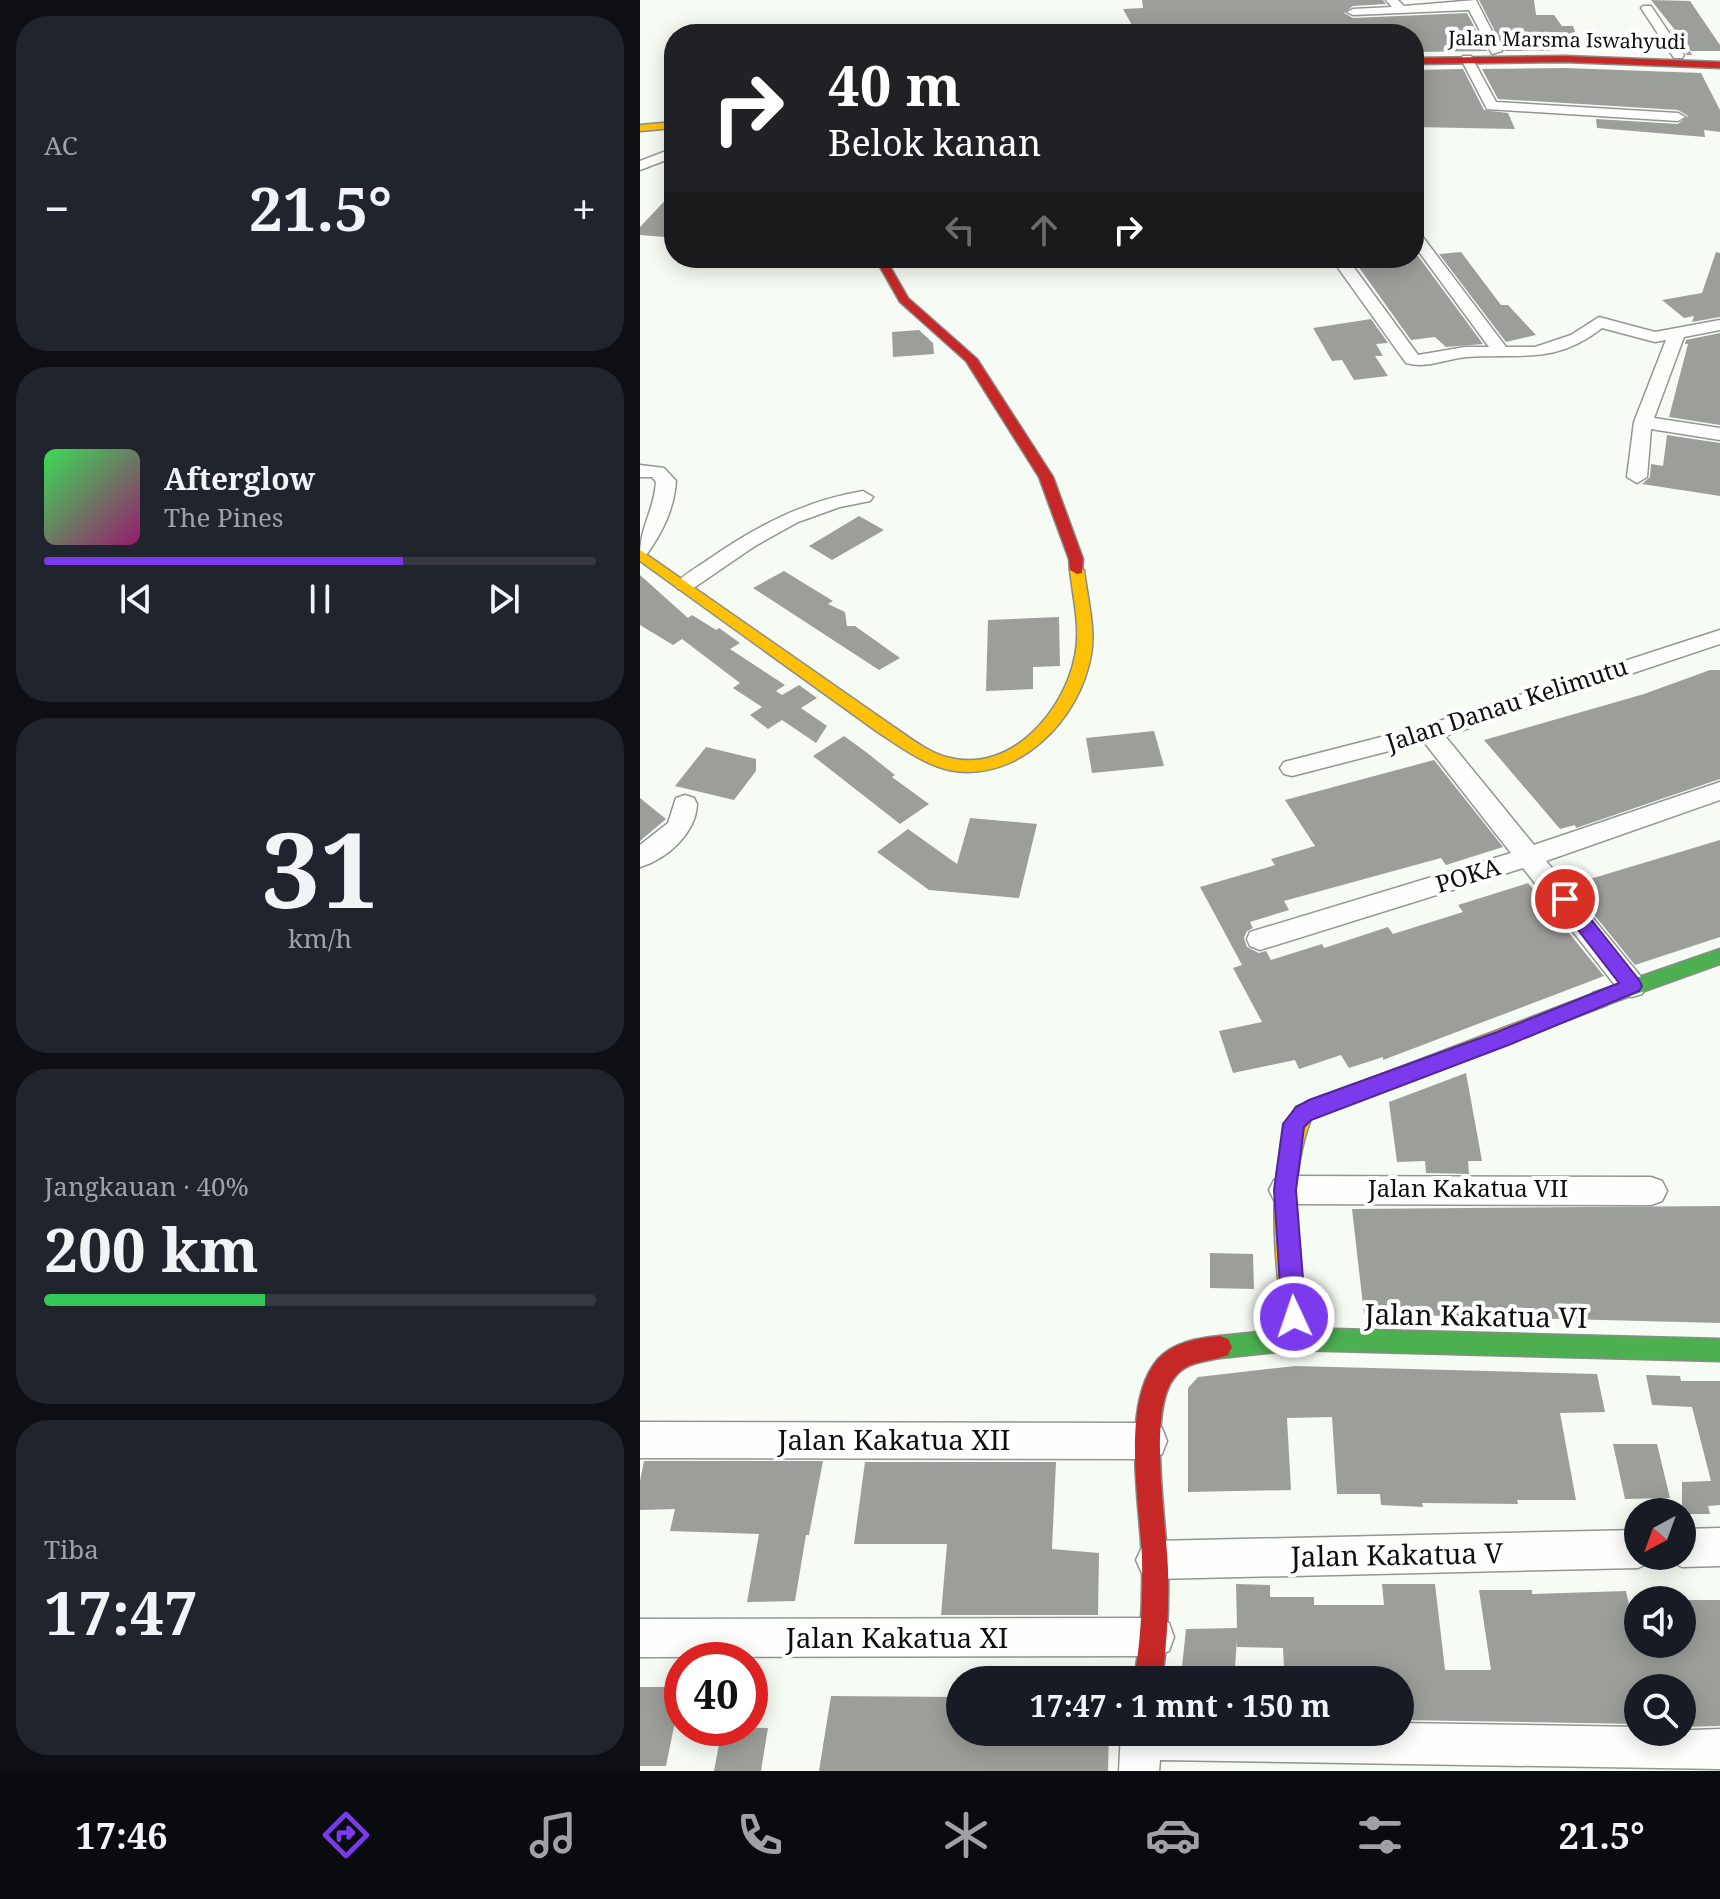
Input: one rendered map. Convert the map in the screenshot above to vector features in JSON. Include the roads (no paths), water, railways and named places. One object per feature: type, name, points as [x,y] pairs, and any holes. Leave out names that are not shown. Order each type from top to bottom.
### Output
[{"type":"main road","name":"Jalan Marsma Iswahyudi","points":[[1424,52],[1720,57]]},
{"type":"main road","name":"Jalan Marsma Iswahyudi","points":[[1424,61],[1635,60],[1720,65]]},
{"type":"main road","points":[[640,128],[664,126]]},
{"type":"main road","points":[[640,136],[664,135]]},
{"type":"main road","points":[[640,552],[924,754],[951,765],[989,766],[1009,758],[1044,731],[1063,709],[1083,655],[1076,559],[1046,477],[971,359],[904,300],[886,268]]},
{"type":"main road","points":[[1295,1339],[1285,1190],[1294,1124],[1303,1113],[1504,1038],[1632,986],[1720,956]]},
{"type":"main road","name":"Jalan Kakatua VI","points":[[1149,1441],[1155,1390],[1162,1374],[1176,1358],[1192,1350],[1295,1339],[1720,1350]]},
{"type":"main road","points":[[1149,1441],[1155,1560],[1155,1637],[1150,1666]]},
{"type":"street","points":[[1353,12],[1396,5],[1472,3],[1496,51]]},
{"type":"street","points":[[1647,8],[1678,55]]},
{"type":"street","points":[[1467,59],[1492,106],[1678,117]]},
{"type":"street","points":[[640,166],[664,156]]},
{"type":"street","points":[[1424,248],[1501,352]]},
{"type":"street","points":[[1346,268],[1412,359],[1419,361],[1483,350],[1524,354],[1577,339],[1599,322],[1645,336],[1676,335],[1720,325]]},
{"type":"street","points":[[1637,477],[1643,422],[1676,335]]},
{"type":"street","points":[[1643,422],[1720,434]]},
{"type":"street","points":[[640,471],[657,472],[666,481],[665,500],[657,525],[640,552]]},
{"type":"street","points":[[685,585],[790,516],[837,500],[863,497]]},
{"type":"street","name":"Jalan Danau Kelimutu","points":[[1292,768],[1429,733],[1720,637]]},
{"type":"street","points":[[1429,733],[1531,856],[1632,986]]},
{"type":"street","name":"POKA","points":[[1260,939],[1531,856],[1720,791]]},
{"type":"street","points":[[640,858],[677,830],[686,814],[685,804]]},
{"type":"street","name":"Jalan Kakatua VII","points":[[1285,1190],[1651,1191]]},
{"type":"street","name":"Jalan Kakatua XII","points":[[640,1440],[1149,1441]]},
{"type":"street","points":[[1696,1548],[1720,1547]]},
{"type":"street","name":"Jalan Kakatua V","points":[[1155,1560],[1624,1549]]},
{"type":"street","name":"Jalan Kakatua XI","points":[[640,1638],[1155,1637]]},
{"type":"street","points":[[1140,1747],[1720,1749]]}]
